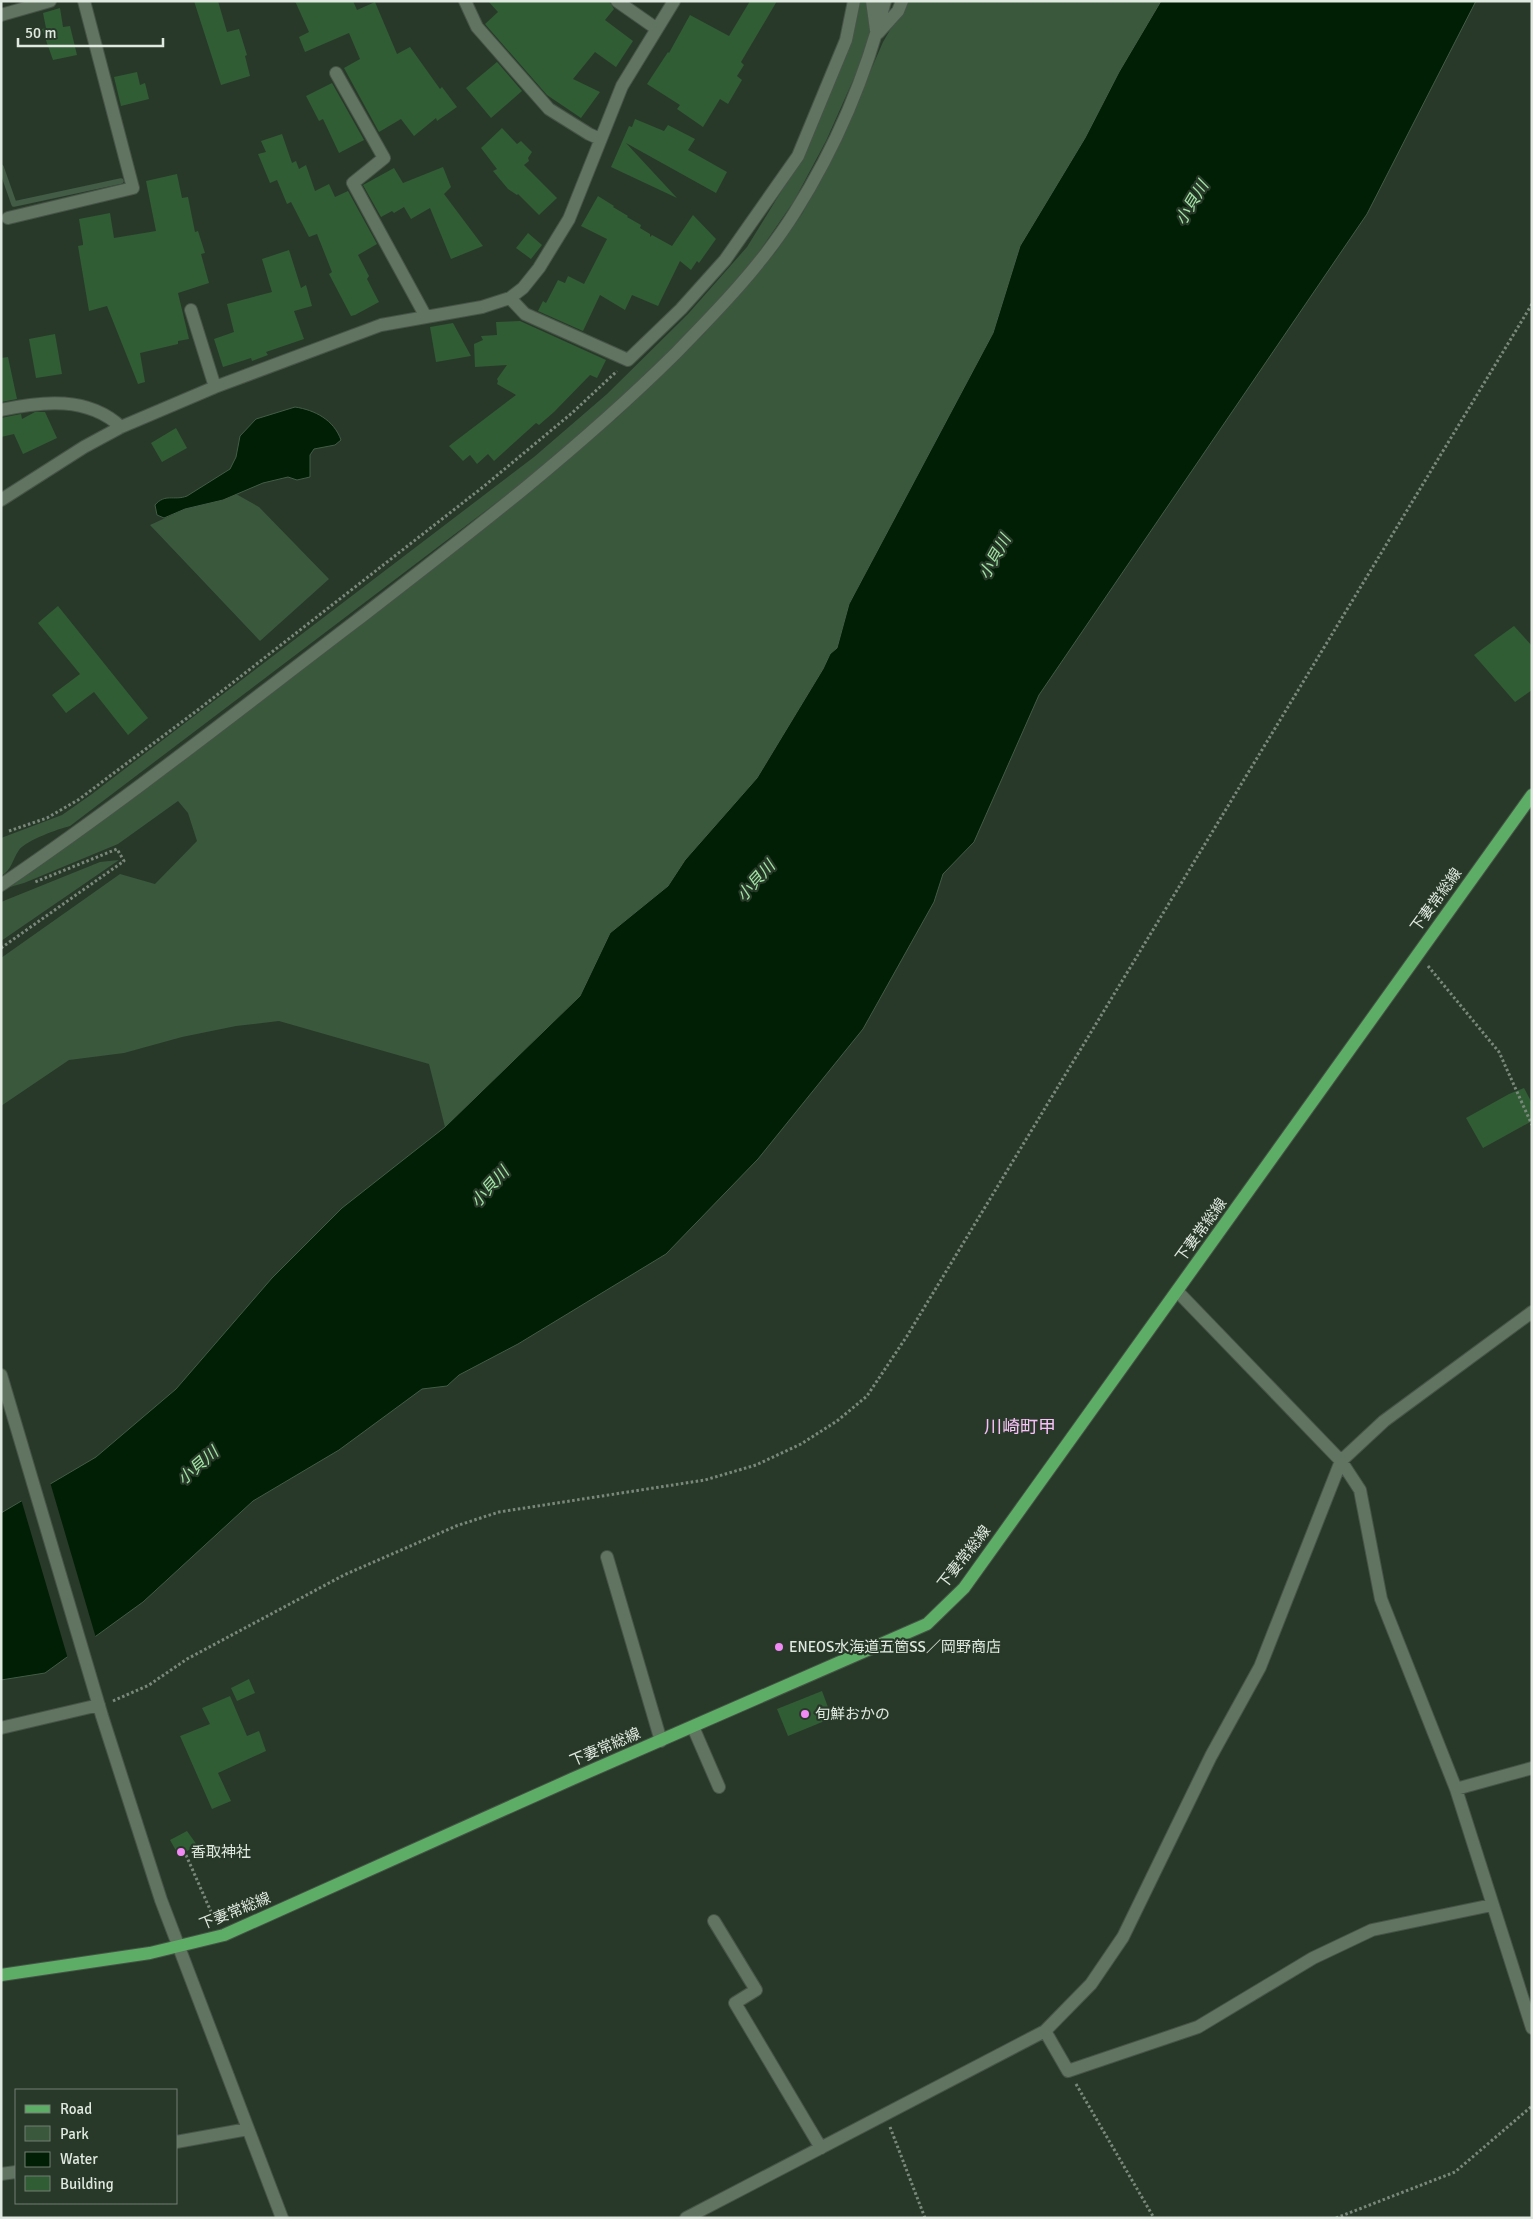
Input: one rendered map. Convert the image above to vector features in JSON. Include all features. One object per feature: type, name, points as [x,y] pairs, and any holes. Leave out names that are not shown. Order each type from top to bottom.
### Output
[{"type":"main road","name":"下妻常総線","points":[[1,1975],[134,1956],[179,1948],[222,1936],[927,1624],[964,1588],[1532,795]]},
{"type":"street","points":[[1,16],[50,1]]},
{"type":"street","points":[[8,218],[133,188],[84,1]]},
{"type":"street","points":[[465,1],[477,26],[549,109],[600,139]]},
{"type":"street","points":[[617,1],[657,29]]},
{"type":"street","points":[[1,500],[70,456],[121,427],[215,387],[381,325],[498,304],[510,298],[523,288],[539,268],[569,219],[622,86],[674,1]]},
{"type":"street","points":[[510,298],[525,314],[628,360],[681,309],[725,260],[798,156],[846,40],[854,1]]},
{"type":"street","points":[[872,1],[876,35]]},
{"type":"street","points":[[1,885],[88,825],[512,499],[640,389],[699,330],[754,270],[794,215],[823,164],[850,108],[876,35],[885,1]]},
{"type":"street","points":[[876,35],[898,11],[902,1]]},
{"type":"street","points":[[336,73],[384,158],[353,183],[426,317]]},
{"type":"street","points":[[191,310],[215,387]]},
{"type":"street","points":[[1,410],[29,404],[62,402],[95,409],[110,417],[121,427]]},
{"type":"street","points":[[1177,1291],[1342,1461],[1360,1490],[1381,1599],[1456,1790],[1532,2028]]},
{"type":"street","points":[[686,2218],[1045,2031],[1091,1984],[1123,1937],[1210,1756],[1260,1667],[1342,1461],[1384,1420],[1532,1312]]},
{"type":"street","points":[[1,1375],[126,1792],[179,1948],[282,2218]]},
{"type":"street","points":[[608,1557],[660,1741]]},
{"type":"street","points":[[1,1728],[99,1705]]},
{"type":"street","points":[[693,1727],[719,1787]]},
{"type":"street","points":[[1456,1790],[1532,1768]]},
{"type":"street","points":[[1045,2031],[1068,2071],[1198,2027],[1313,1958],[1372,1930],[1492,1905]]},
{"type":"street","points":[[714,1921],[756,1990],[735,2003],[822,2148]]},
{"type":"street","points":[[178,2142],[248,2129]]},
{"type":"street","points":[[1,2174],[15,2172]]},
{"type":"path","points":[[99,1705],[123,1698],[149,1685],[187,1659],[344,1575],[456,1526],[499,1512],[705,1480],[756,1465],[801,1444],[837,1421],[867,1396],[907,1336],[1532,304]]},
{"type":"path","points":[[10,831],[47,818],[78,800],[191,714],[483,487],[572,413],[628,360]]},
{"type":"path","points":[[1,948],[124,861],[117,850],[29,885]]},
{"type":"path","points":[[1418,954],[1498,1052],[1532,1125]]},
{"type":"path","points":[[186,1855],[222,1936]]},
{"type":"path","points":[[1068,2071],[1154,2218]]},
{"type":"path","points":[[1336,2218],[1455,2172],[1532,2106]]},
{"type":"path","points":[[886,2115],[925,2218]]},
{"type":"green space","points":[[859,1],[867,1],[872,29],[858,69],[826,141],[794,201],[752,262],[696,325],[613,405],[542,468],[70,826],[43,835],[23,846],[5,874],[1,876],[1,838],[62,815],[92,794],[534,457],[607,394],[688,314],[747,247],[787,182],[816,128],[852,36]]},
{"type":"green space","points":[[907,1],[1161,1],[1119,72],[1085,138],[1020,246],[993,333],[849,604],[837,648],[830,654],[823,669],[757,778],[685,860],[668,886],[610,933],[580,996],[445,1127],[429,1064],[279,1021],[236,1026],[182,1037],[124,1053],[69,1060],[1,1106],[1,958],[120,874],[155,884],[197,841],[188,813],[178,801],[118,844],[10,887],[91,829],[486,527],[617,418],[703,335],[775,253],[802,214],[833,158],[883,42]]},
{"type":"green space","points":[[236,494],[259,507],[329,579],[260,641],[150,525],[185,509],[223,500]]},
{"type":"green space","points":[[119,860],[1,941],[1,902],[100,862]]},
{"type":"water","name":"小貝川","points":[[1161,1],[1476,1],[1367,214],[1039,695],[974,842],[943,874],[934,902],[863,1029],[758,1159],[666,1254],[518,1344],[459,1375],[447,1386],[422,1389],[339,1450],[253,1501],[143,1602],[45,1673],[1,1680],[1,1513],[96,1457],[176,1389],[272,1278],[342,1208],[445,1127],[580,996],[610,933],[668,886],[685,860],[757,778],[823,669],[830,654],[837,648],[849,604],[993,333],[1020,246],[1085,138],[1119,72]]},
{"type":"water","points":[[295,407],[323,417],[334,427],[341,440],[335,445],[314,449],[310,455],[310,477],[297,480],[288,477],[263,483],[223,500],[185,509],[164,518],[157,515],[155,505],[162,499],[187,496],[230,469],[236,457],[240,436],[256,419]]},
{"type":"pier","points":[[50,1482],[96,1638],[68,1659],[21,1499]]},
{"type":"building","points":[[194,1],[218,1],[227,32],[239,29],[247,55],[245,56],[250,76],[221,85]]},
{"type":"building","points":[[295,1],[353,1],[357,10],[375,2],[397,54],[410,47],[440,89],[442,87],[457,107],[437,121],[436,118],[414,136],[401,119],[379,132],[344,68],[360,59],[349,33],[305,52],[299,37],[309,32]]},
{"type":"building","points":[[488,1],[609,1],[614,9],[605,20],[633,41],[616,67],[595,52],[573,79],[600,92],[581,118],[547,95],[485,24],[498,12]]},
{"type":"building","points":[[750,1],[777,1],[741,62],[744,65],[737,76],[742,80],[728,104],[720,99],[703,127],[677,109],[680,105],[647,84],[669,53],[690,15],[729,36]]},
{"type":"building","points":[[60,8],[63,27],[70,26],[77,55],[53,60],[42,29],[46,28],[43,13]]},
{"type":"building","points":[[497,62],[522,91],[491,118],[466,88]]},
{"type":"building","points":[[137,72],[140,85],[145,83],[149,99],[121,106],[114,77]]},
{"type":"building","points":[[332,83],[364,140],[339,153],[323,119],[319,121],[306,96]]},
{"type":"building","points":[[635,119],[664,131],[668,125],[695,139],[688,150],[727,172],[716,193],[626,143],[677,198],[611,167],[629,126],[632,127]]},
{"type":"building","points":[[502,128],[517,144],[521,141],[532,152],[528,158],[529,161],[524,165],[557,198],[539,215],[518,194],[508,189],[493,171],[497,169],[481,148]]},
{"type":"building","points":[[282,134],[292,163],[296,161],[299,169],[306,165],[315,191],[329,184],[335,197],[348,191],[377,244],[358,255],[369,276],[367,279],[379,302],[355,315],[351,316],[329,274],[332,272],[317,234],[309,237],[291,202],[287,204],[277,180],[270,183],[258,154],[266,152],[261,141]]},
{"type":"building","points":[[443,167],[451,187],[444,194],[483,246],[451,259],[430,208],[411,219],[404,207],[394,213],[392,211],[381,217],[363,185],[394,168],[403,183]]},
{"type":"building","points":[[177,174],[182,198],[188,197],[195,232],[198,231],[205,253],[201,254],[209,283],[178,293],[189,339],[178,341],[178,344],[140,353],[145,382],[138,384],[107,306],[89,311],[78,246],[83,245],[79,219],[110,213],[114,238],[156,231],[146,181]]},
{"type":"building","points":[[598,196],[641,225],[640,228],[650,234],[650,237],[652,235],[672,246],[693,215],[716,239],[699,263],[697,261],[691,270],[680,261],[658,306],[632,295],[625,310],[600,295],[583,331],[538,311],[543,301],[546,303],[558,280],[565,283],[568,276],[584,284],[607,239],[581,226]]},
{"type":"building","points":[[528,233],[542,245],[531,259],[516,248]]},
{"type":"building","points":[[289,250],[301,288],[306,285],[312,306],[294,311],[304,339],[266,352],[268,355],[252,361],[251,358],[223,367],[214,339],[234,332],[227,304],[272,292],[262,259]]},
{"type":"building","points":[[520,321],[606,360],[597,378],[590,375],[554,412],[539,425],[536,423],[494,461],[488,454],[477,464],[470,455],[463,461],[449,446],[516,395],[497,384],[497,379],[507,365],[475,367],[474,344],[483,340],[481,336],[497,335],[496,322]]},
{"type":"building","points":[[453,323],[471,356],[436,362],[430,327]]},
{"type":"building","points":[[55,334],[62,374],[36,378],[29,339]]},
{"type":"building","points":[[8,357],[17,399],[1,402],[1,358]]},
{"type":"building","points":[[35,412],[45,412],[57,438],[23,454],[14,434],[1,437],[1,418],[21,414],[22,419]]},
{"type":"building","points":[[176,428],[187,448],[162,462],[151,443]]},
{"type":"building","points":[[58,606],[148,718],[128,735],[94,692],[66,713],[52,695],[80,674],[38,623]]},
{"type":"building","points":[[1514,626],[1532,646],[1532,690],[1515,702],[1474,655]]},
{"type":"building","points":[[1524,1088],[1532,1103],[1532,1121],[1483,1148],[1466,1118],[1509,1094]]},
{"type":"building","points":[[249,1679],[255,1693],[237,1701],[231,1688]]},
{"type":"building","name":"旬鮮おかの","points":[[822,1691],[832,1718],[788,1736],[777,1709]]},
{"type":"building","points":[[230,1696],[247,1736],[259,1731],[266,1751],[218,1773],[231,1801],[212,1809],[180,1736],[210,1724],[202,1708]]},
{"type":"building","points":[[187,1831],[197,1845],[179,1856],[170,1840]]},
{"type":"waterway","points":[[1,167],[14,204],[121,181]]},
{"type":"place","name":"ENEOS水海道五箇SS／岡野商店","points":[[779,1647]]},
{"type":"place","name":"旬鮮おかの","points":[[805,1714]]},
{"type":"place","name":"香取神社","points":[[181,1852]]},
{"type":"district","name":"川崎町甲","points":[[1020,1427]]}]
